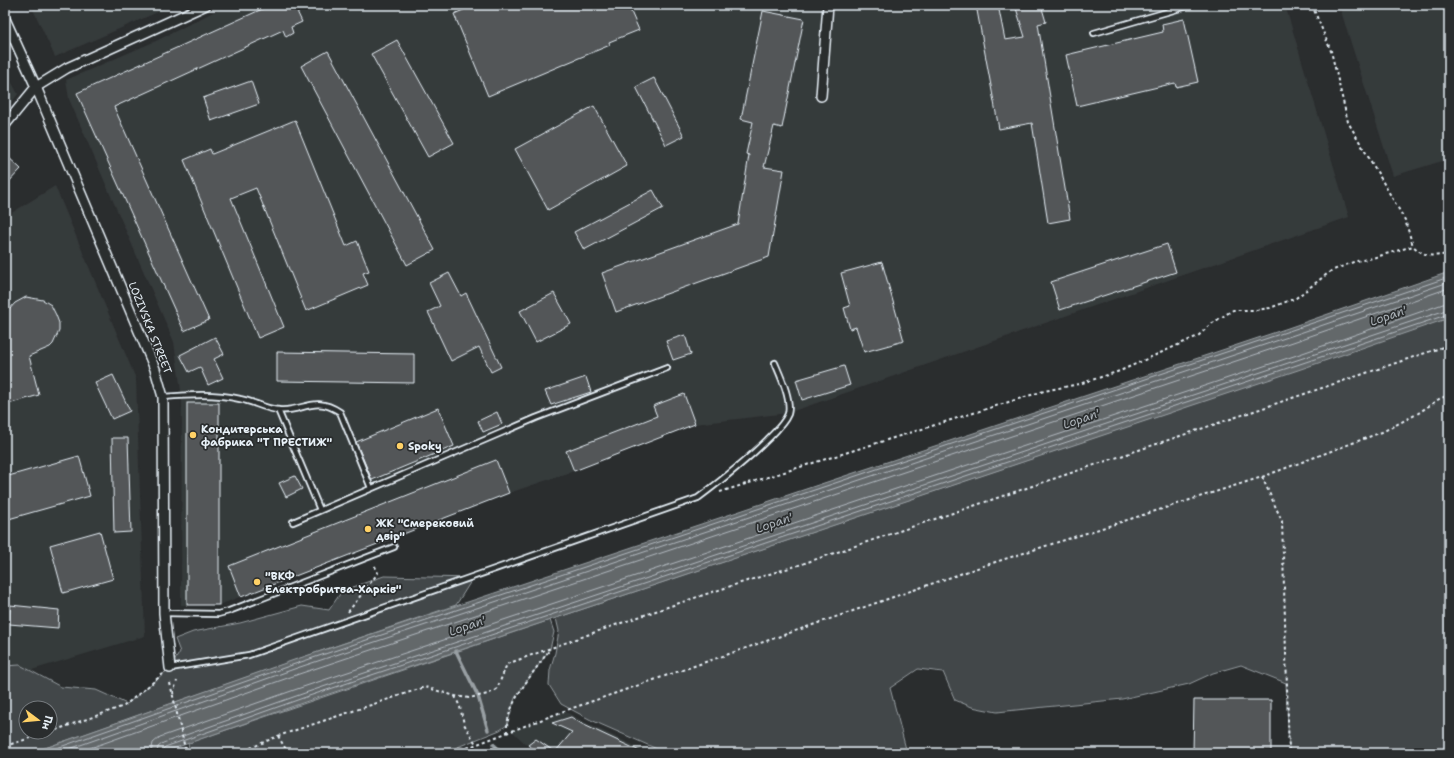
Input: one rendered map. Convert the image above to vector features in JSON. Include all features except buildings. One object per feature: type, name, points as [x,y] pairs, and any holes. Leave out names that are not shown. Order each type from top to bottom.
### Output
[{"type":"street","points":[[5,125],[36,87],[67,68],[206,5]]},
{"type":"street","points":[[821,96],[828,5]]},
{"type":"street","name":"LOZIVSKA STREET","points":[[5,19],[7,30],[36,87],[155,369],[163,397],[164,614],[170,668]]},
{"type":"lane","points":[[1094,34],[1191,5]]},
{"type":"lane","points":[[170,668],[249,655],[698,498],[746,461],[778,429],[788,413],[788,402],[784,385],[775,363]]},
{"type":"lane","points":[[293,522],[536,418],[667,368]]},
{"type":"lane","points":[[163,397],[216,396],[240,399],[278,410],[288,410],[306,405],[323,404],[332,406],[340,412],[371,488]]},
{"type":"lane","points":[[278,410],[320,510]]},
{"type":"lane","points":[[164,614],[218,614],[229,611],[394,547]]},
{"type":"lane","points":[[452,753],[462,752]]},
{"type":"path","points":[[1312,5],[1331,51],[1348,122],[1405,220],[1413,246],[1419,252],[1430,256],[1449,254]]},
{"type":"path","points":[[698,498],[1044,391],[1079,384],[1120,371],[1198,336],[1211,324],[1233,310],[1256,310],[1270,308],[1296,298],[1331,270],[1356,261],[1369,259],[1413,246]]},
{"type":"path","points":[[239,753],[278,736],[425,687],[455,696],[469,698],[488,694],[497,690],[508,664],[551,648],[664,608],[796,566],[1449,345]]},
{"type":"path","points":[[462,752],[477,744],[564,711],[983,566],[1262,477],[1382,432],[1417,414],[1439,399],[1449,395]]},
{"type":"path","points":[[1262,477],[1282,521],[1289,753]]},
{"type":"path","points":[[339,624],[378,573],[370,556]]},
{"type":"path","points":[[507,733],[507,727],[515,698],[551,648]]},
{"type":"path","points":[[58,729],[124,706],[170,668]]},
{"type":"path","points":[[173,695],[177,681]]},
{"type":"path","points":[[170,683],[186,753]]},
{"type":"path","points":[[455,696],[460,707],[464,724],[477,744]]},
{"type":"path","points":[[278,736],[288,753]]},
{"type":"path","points":[[5,746],[24,740]]},
{"type":"shaded area","points":[[31,5],[174,5],[55,57]]},
{"type":"shaded area","points":[[227,5],[1285,5],[1349,217],[788,413],[695,424],[574,471],[509,493],[219,605],[181,605],[182,398],[174,342],[69,99],[66,80],[158,40]]},
{"type":"shaded area","points":[[1339,5],[1449,5],[1449,159],[1393,176]]},
{"type":"shaded area","points":[[5,70],[18,94],[5,111]]},
{"type":"shaded area","points":[[55,186],[136,379],[145,636],[5,678],[5,217]]},
{"type":"shaded area","points":[[1449,317],[1449,753],[1312,753],[1289,749],[1286,683],[1241,665],[1213,673],[1189,684],[1122,699],[997,712],[972,707],[955,700],[943,672],[918,669],[890,688],[907,753],[666,753],[591,720],[561,704],[549,685],[550,670],[559,631],[556,618]]},
{"type":"shaded area","points":[[384,576],[473,578],[456,605],[31,753],[5,753],[5,666],[20,665],[61,687],[96,690],[127,704],[170,668],[180,652],[175,639],[193,632],[240,623],[302,606],[329,610],[342,591]]},
{"type":"shaded area","points":[[550,620],[554,632],[550,649],[515,698],[507,725],[500,730],[455,748],[458,753],[190,753],[188,743]]},
{"type":"shaded area","points":[[564,711],[650,753],[535,753],[512,731]]},
{"type":"water","name":"Lopan'","points":[[1449,272],[1449,318],[1298,370],[305,702],[161,753],[31,753],[294,660],[1288,328]]},
{"type":"waterway","points":[[456,651],[478,696],[488,730]]},
{"type":"waterway","points":[[493,744],[503,753]]},
{"type":"place","name":"Кондитерська фабрика \"Т ПРЕСТИЖ\"","points":[[193,435]]},
{"type":"place","name":"Spoky","points":[[400,446]]},
{"type":"place","name":"ЖК \"Смерековий двір\"","points":[[368,529]]},
{"type":"place","name":"\"ВКФ Електробритва-Харків\"","points":[[257,582]]}]
